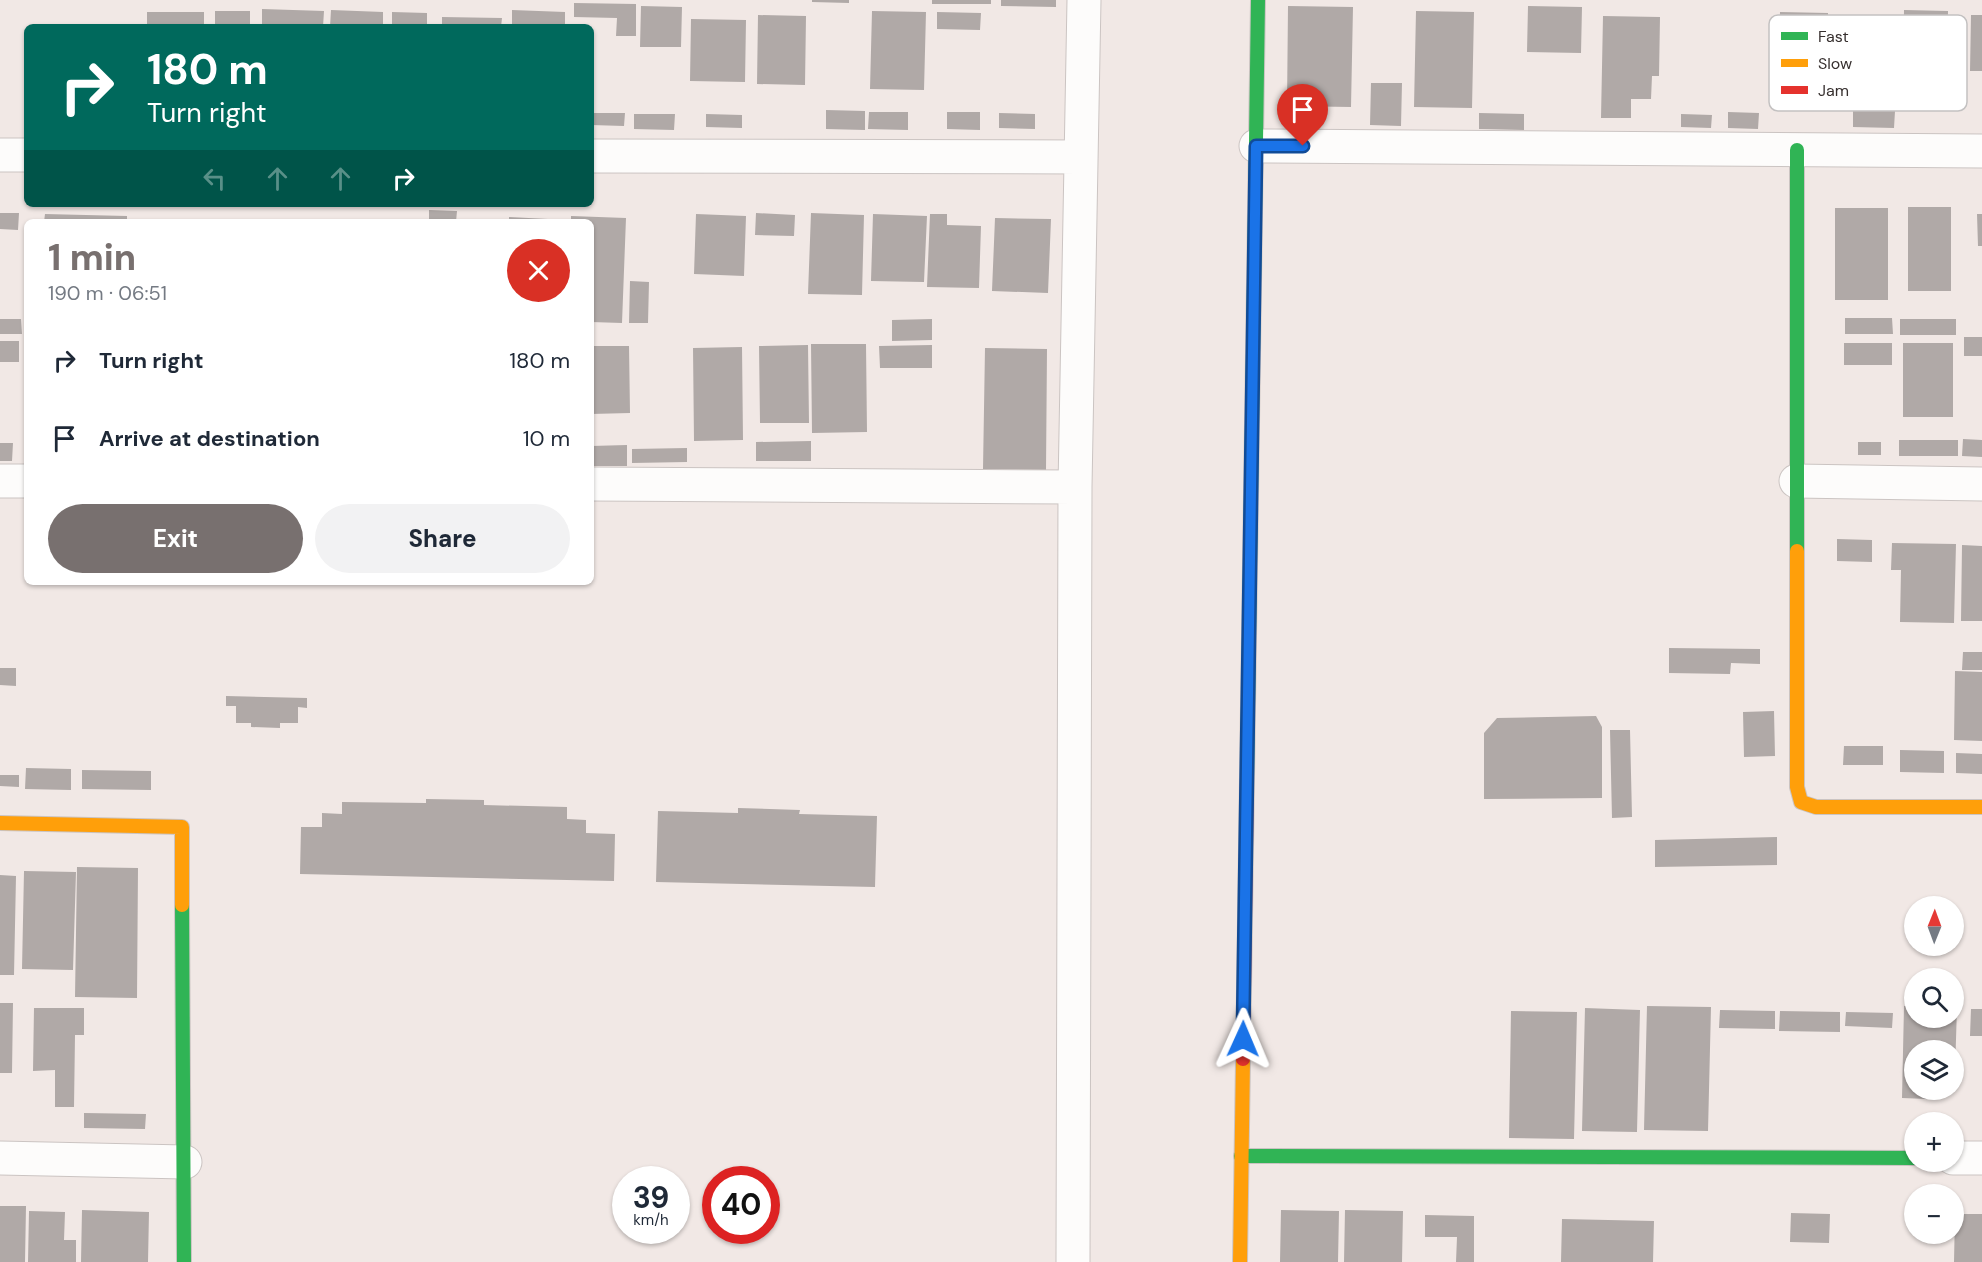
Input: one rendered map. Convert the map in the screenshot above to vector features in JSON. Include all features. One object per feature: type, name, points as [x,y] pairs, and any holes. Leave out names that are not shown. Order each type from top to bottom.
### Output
[{"type":"street","points":[[1073,1262],[1075,487],[1084,0]]},
{"type":"street","points":[[1240,1262],[1258,0]]},
{"type":"street","points":[[1256,146],[1982,151]]},
{"type":"street","points":[[1797,150],[1797,787],[1801,802],[1816,807],[1982,807]]},
{"type":"street","points":[[0,155],[24,155]]},
{"type":"street","points":[[594,156],[1081,157]]},
{"type":"street","points":[[0,481],[24,481]]},
{"type":"street","points":[[1796,481],[1982,484]]},
{"type":"street","points":[[594,484],[1075,487]]},
{"type":"street","points":[[0,823],[182,827],[184,1262]]},
{"type":"street","points":[[1241,1156],[1904,1158]]},
{"type":"street","points":[[0,1158],[185,1162]]},
{"type":"street","points":[[1964,1158],[1982,1158]]},
{"type":"building","points":[[812,0],[849,0],[849,3],[812,2]]},
{"type":"building","points":[[932,0],[991,0],[991,4],[932,4]]},
{"type":"building","points":[[1001,0],[1056,0],[1056,7],[1001,6]]},
{"type":"building","points":[[574,3],[636,4],[636,36],[616,36],[617,18],[574,17]]},
{"type":"building","points":[[641,6],[682,7],[681,47],[640,47]]},
{"type":"building","points":[[1288,6],[1353,7],[1351,107],[1287,106]]},
{"type":"building","points":[[1528,6],[1582,7],[1581,53],[1527,52]]},
{"type":"building","points":[[262,9],[324,11],[323,24],[262,24]]},
{"type":"building","points":[[331,10],[383,12],[383,24],[330,24]]},
{"type":"building","points":[[512,10],[565,12],[565,24],[512,24]]},
{"type":"building","points":[[1904,10],[1948,11],[1948,15],[1904,15]]},
{"type":"building","points":[[215,11],[250,11],[250,24],[215,24]]},
{"type":"building","points":[[872,11],[926,12],[924,90],[870,89]]},
{"type":"building","points":[[1416,11],[1474,12],[1472,108],[1414,107]]},
{"type":"building","points":[[147,12],[204,12],[204,24],[147,24]]},
{"type":"building","points":[[392,12],[427,13],[427,24],[392,24]]},
{"type":"building","points":[[937,12],[981,13],[980,30],[937,29]]},
{"type":"building","points":[[1780,12],[1828,13],[1828,15],[1780,15]]},
{"type":"building","points":[[758,15],[806,16],[805,85],[757,84]]},
{"type":"building","points":[[1971,15],[1982,15],[1982,71],[1970,71]]},
{"type":"building","points":[[1603,16],[1660,17],[1659,76],[1652,76],[1651,99],[1631,99],[1631,118],[1601,118]]},
{"type":"building","points":[[442,17],[502,18],[501,24],[442,24]]},
{"type":"building","points":[[691,19],[746,20],[745,82],[690,81]]},
{"type":"building","points":[[1371,83],[1402,83],[1401,126],[1370,125]]},
{"type":"building","points":[[826,110],[865,111],[865,130],[826,129]]},
{"type":"building","points":[[1853,111],[1895,111],[1894,128],[1853,127]]},
{"type":"building","points":[[869,112],[908,112],[908,130],[868,129]]},
{"type":"building","points":[[947,112],[980,112],[980,130],[947,129]]},
{"type":"building","points":[[1728,112],[1759,113],[1758,129],[1728,128]]},
{"type":"building","points":[[594,113],[625,113],[624,126],[594,125]]},
{"type":"building","points":[[999,113],[1035,114],[1035,129],[999,128]]},
{"type":"building","points":[[1479,113],[1524,114],[1524,130],[1479,129]]},
{"type":"building","points":[[634,114],[675,114],[674,130],[634,129]]},
{"type":"building","points":[[706,114],[742,115],[742,128],[706,127]]},
{"type":"building","points":[[1681,114],[1712,115],[1711,128],[1681,127]]},
{"type":"building","points":[[1908,207],[1951,207],[1951,291],[1908,291]]},
{"type":"building","points":[[1835,208],[1888,208],[1888,300],[1835,300]]},
{"type":"building","points":[[429,210],[457,211],[456,219],[429,219]]},
{"type":"building","points":[[0,213],[19,213],[18,230],[0,229]]},
{"type":"building","points":[[756,213],[795,215],[794,236],[755,235]]},
{"type":"building","points":[[811,213],[864,215],[862,295],[808,294]]},
{"type":"building","points":[[45,214],[127,216],[127,219],[44,219]]},
{"type":"building","points":[[696,214],[746,216],[744,276],[694,274]]},
{"type":"building","points":[[873,214],[927,216],[924,282],[871,281]]},
{"type":"building","points":[[930,214],[947,214],[947,225],[981,226],[979,288],[927,287]]},
{"type":"building","points":[[1977,214],[1982,214],[1982,246],[1978,246]]},
{"type":"building","points":[[571,216],[626,218],[622,323],[594,322],[594,219],[571,219]]},
{"type":"building","points":[[509,217],[548,219],[509,219]]},
{"type":"building","points":[[995,218],[1051,219],[1048,293],[992,291]]},
{"type":"building","points":[[630,281],[649,282],[648,323],[629,323]]},
{"type":"building","points":[[1845,318],[1892,318],[1893,334],[1845,334]]},
{"type":"building","points":[[0,319],[21,319],[22,334],[0,334]]},
{"type":"building","points":[[932,319],[932,340],[892,341],[892,320]]},
{"type":"building","points":[[1900,319],[1956,319],[1956,335],[1900,335]]},
{"type":"building","points":[[1964,337],[1982,337],[1982,356],[1964,356]]},
{"type":"building","points":[[0,341],[19,341],[19,362],[0,362]]},
{"type":"building","points":[[1844,343],[1892,343],[1892,365],[1844,365]]},
{"type":"building","points":[[1903,343],[1953,343],[1953,417],[1903,417]]},
{"type":"building","points":[[811,344],[866,344],[867,432],[812,433]]},
{"type":"building","points":[[808,345],[809,423],[760,423],[759,346]]},
{"type":"building","points":[[932,345],[932,368],[880,368],[879,346]]},
{"type":"building","points":[[594,346],[629,346],[630,413],[594,414]]},
{"type":"building","points":[[742,347],[743,440],[694,441],[693,348]]},
{"type":"building","points":[[985,348],[1047,349],[1046,470],[983,469]]},
{"type":"building","points":[[1963,439],[1982,440],[1982,457],[1962,456]]},
{"type":"building","points":[[1899,440],[1958,440],[1958,456],[1899,456]]},
{"type":"building","points":[[811,441],[811,461],[756,461],[756,442]]},
{"type":"building","points":[[1858,442],[1881,442],[1881,455],[1858,455]]},
{"type":"building","points":[[0,443],[13,443],[12,461],[0,461]]},
{"type":"building","points":[[627,445],[627,466],[594,466],[594,446]]},
{"type":"building","points":[[687,448],[687,462],[632,463],[632,449]]},
{"type":"building","points":[[1837,539],[1872,540],[1872,562],[1837,561]]},
{"type":"building","points":[[1892,543],[1956,544],[1954,623],[1900,622],[1901,570],[1891,570]]},
{"type":"building","points":[[1962,545],[1982,546],[1982,621],[1961,621]]},
{"type":"building","points":[[1669,648],[1760,649],[1760,664],[1731,663],[1730,674],[1669,673]]},
{"type":"building","points":[[1963,652],[1982,652],[1982,670],[1962,670]]},
{"type":"building","points":[[0,668],[16,668],[16,686],[0,685]]},
{"type":"building","points":[[1955,671],[1982,672],[1982,741],[1954,740]]},
{"type":"building","points":[[226,696],[307,698],[307,708],[298,707],[298,723],[280,723],[280,728],[251,727],[251,723],[236,723],[236,706],[226,706]]},
{"type":"building","points":[[1774,711],[1775,756],[1744,757],[1743,712]]},
{"type":"building","points":[[1596,716],[1602,727],[1602,798],[1484,799],[1484,733],[1497,718]]},
{"type":"building","points":[[1610,730],[1630,730],[1632,817],[1612,818]]},
{"type":"building","points":[[1844,746],[1883,746],[1883,765],[1843,765]]},
{"type":"building","points":[[1900,750],[1944,751],[1944,773],[1900,772]]},
{"type":"building","points":[[1956,753],[1982,754],[1982,774],[1956,773]]},
{"type":"building","points":[[26,768],[71,769],[71,790],[25,789]]},
{"type":"building","points":[[82,770],[151,771],[151,790],[82,789]]},
{"type":"building","points":[[0,775],[19,775],[19,787],[0,786]]},
{"type":"building","points":[[426,799],[484,800],[484,805],[567,807],[567,819],[586,820],[586,833],[615,834],[614,881],[300,874],[301,827],[322,827],[322,813],[342,814],[342,802],[426,803]]},
{"type":"building","points":[[738,808],[800,810],[799,814],[877,816],[875,887],[656,882],[658,811],[738,813]]},
{"type":"building","points":[[1777,837],[1777,865],[1655,867],[1655,840]]},
{"type":"building","points":[[77,867],[138,868],[137,998],[75,997]]},
{"type":"building","points":[[24,871],[76,872],[73,970],[22,969]]},
{"type":"building","points":[[0,875],[16,876],[14,975],[0,975]]},
{"type":"building","points":[[0,1003],[13,1003],[12,1073],[0,1073]]},
{"type":"building","points":[[1647,1006],[1711,1007],[1708,1131],[1644,1130]]},
{"type":"building","points":[[1904,1006],[1904,1028],[1956,1028],[1956,1040],[1904,1040],[1904,1098],[1902,1098]]},
{"type":"building","points":[[34,1008],[84,1008],[84,1035],[75,1035],[74,1107],[55,1107],[55,1070],[33,1071]]},
{"type":"building","points":[[1585,1008],[1640,1010],[1637,1132],[1582,1131]]},
{"type":"building","points":[[1971,1009],[1982,1009],[1982,1036],[1970,1036]]},
{"type":"building","points":[[1720,1010],[1775,1011],[1775,1029],[1719,1028]]},
{"type":"building","points":[[1511,1011],[1577,1012],[1574,1139],[1509,1138]]},
{"type":"building","points":[[1780,1011],[1840,1012],[1840,1032],[1779,1031]]},
{"type":"building","points":[[1846,1012],[1893,1013],[1892,1028],[1845,1026]]},
{"type":"building","points":[[84,1113],[146,1114],[145,1129],[84,1128]]},
{"type":"building","points":[[0,1206],[26,1206],[25,1262],[0,1262]]},
{"type":"building","points":[[82,1210],[149,1212],[148,1262],[81,1262]]},
{"type":"building","points":[[1281,1210],[1339,1211],[1338,1262],[1280,1262]]},
{"type":"building","points":[[1345,1210],[1403,1211],[1402,1262],[1344,1262]]},
{"type":"building","points":[[29,1211],[65,1212],[64,1240],[76,1240],[76,1262],[28,1262]]},
{"type":"building","points":[[1791,1213],[1830,1214],[1829,1243],[1790,1242]]},
{"type":"building","points":[[1964,1214],[1982,1214],[1982,1262],[1954,1262],[1954,1244],[1964,1244]]},
{"type":"building","points":[[1425,1215],[1474,1216],[1474,1262],[1456,1262],[1457,1237],[1425,1237]]},
{"type":"building","points":[[1562,1219],[1654,1221],[1653,1262],[1561,1262]]},
{"type":"traffic: fast","points":[[1247,777],[1258,0]]},
{"type":"traffic: fast","points":[[1797,150],[1797,551]]},
{"type":"traffic: fast","points":[[182,905],[184,1262]]},
{"type":"traffic: fast","points":[[1241,1156],[1904,1158]]},
{"type":"traffic: slow","points":[[1797,551],[1797,787],[1801,802],[1816,807],[1982,807]]},
{"type":"traffic: slow","points":[[0,823],[182,827],[182,905]]},
{"type":"traffic: slow","points":[[1240,1262],[1243,1059]]},
{"type":"traffic: jam","points":[[1243,1059],[1247,777]]},
{"type":"route","points":[[1243,1039],[1256,146],[1303,146]]}]
